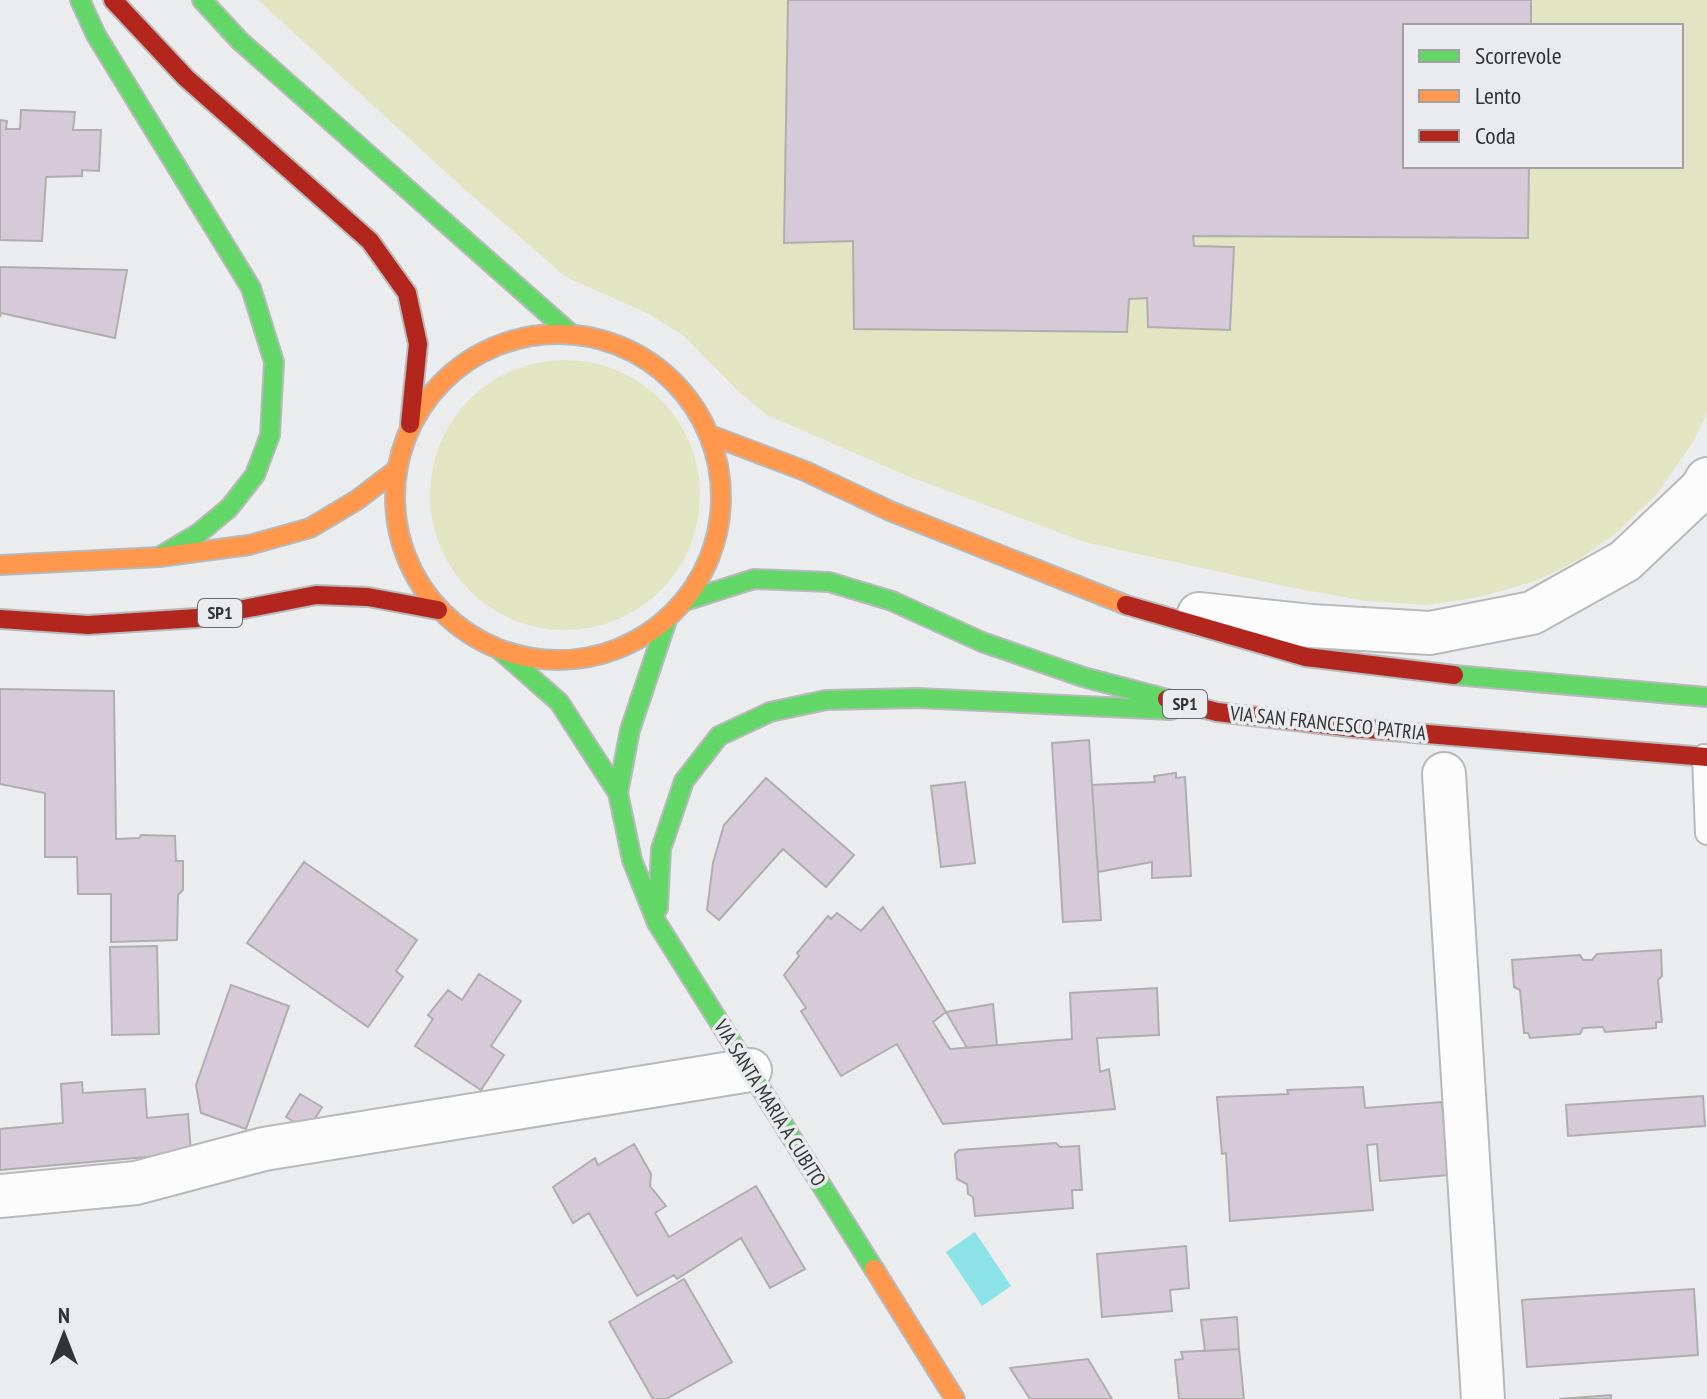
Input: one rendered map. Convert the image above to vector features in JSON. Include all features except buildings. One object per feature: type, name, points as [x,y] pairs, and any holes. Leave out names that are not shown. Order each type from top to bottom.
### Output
[{"type":"main road","points":[[80,0],[96,35],[251,288],[274,362],[270,435],[255,475],[229,508],[199,533],[159,557]]},
{"type":"main road","points":[[113,0],[186,78],[370,241],[407,293],[418,344],[410,424],[395,471],[395,520],[409,568],[438,610],[467,634],[501,651],[551,661],[601,655],[647,635],[685,601],[708,564],[720,522],[721,478],[710,435],[687,396],[655,365],[615,344],[571,334],[522,337],[477,355],[438,384],[410,424]]},
{"type":"main road","points":[[202,0],[240,41],[571,334]]},
{"type":"main road","points":[[710,435],[805,471],[890,511],[1132,607],[1306,657],[1507,681],[1707,697]]},
{"type":"main road","points":[[0,565],[159,557],[249,545],[310,528],[357,500],[395,471]]},
{"type":"main road","name":"VIA SAN FRANCESCO PATRIA","points":[[685,601],[754,579],[829,582],[892,601],[982,642],[1083,677],[1217,712],[1354,728],[1705,756]]},
{"type":"main road","name":"SP1","points":[[0,619],[88,625],[197,618],[316,595],[368,597],[438,610]]},
{"type":"main road","name":"VIA SANTA MARIA A CUBITO","points":[[618,793],[630,730],[668,617]]},
{"type":"main road","name":"VIA SANTA MARIA A CUBITO","points":[[501,651],[559,702],[618,793],[632,860],[657,923],[955,1399]]},
{"type":"main road","points":[[657,923],[661,849],[684,781],[719,736],[770,712],[826,700],[918,698],[1217,712]]},
{"type":"street","points":[[1132,607],[1311,626],[1430,633],[1532,613],[1625,561],[1701,489],[1707,479]]},
{"type":"street","points":[[1444,774],[1483,1399]]},
{"type":"street","points":[[0,1196],[136,1183],[264,1149],[750,1070]]},
{"type":"lane","points":[[1705,756],[1707,833]]},
{"type":"green space","points":[[258,0],[1707,0],[1707,413],[1693,442],[1657,494],[1617,532],[1580,559],[1536,581],[1480,597],[1427,605],[1366,601],[1088,543],[910,477],[767,415],[740,393],[684,336],[649,314],[566,277],[462,187]]},
{"type":"green space","points":[[565,360],[604,366],[628,376],[660,400],[684,432],[694,456],[700,495],[694,534],[684,558],[660,590],[628,614],[604,624],[565,630],[526,624],[502,614],[470,590],[446,558],[436,534],[430,495],[436,456],[446,432],[470,400],[502,376],[526,366]]},
{"type":"water","points":[[975,1232],[1011,1286],[982,1306],[946,1252]]},
{"type":"traffic: fast","points":[[80,0],[96,35],[251,288],[274,362],[270,435],[255,475],[229,508],[199,533],[159,557]]},
{"type":"traffic: fast","points":[[202,0],[240,41],[571,334]]},
{"type":"traffic: fast","points":[[685,601],[754,579],[829,582],[892,601],[982,642],[1083,677],[1167,699]]},
{"type":"traffic: fast","points":[[668,617],[630,730],[618,793],[632,860],[657,923],[874,1269]]},
{"type":"traffic: fast","points":[[501,651],[559,702],[618,793]]},
{"type":"traffic: fast","points":[[1454,675],[1707,697]]},
{"type":"traffic: fast","points":[[658,908],[661,849],[684,781],[719,736],[770,712],[826,700],[918,698],[1171,710]]},
{"type":"traffic: slow","points":[[558,334],[590,337],[620,346],[649,361],[673,382],[694,406],[709,435],[718,465],[721,497],[718,529],[709,559],[694,588],[673,612],[649,633],[620,648],[590,657],[558,660],[526,657],[496,648],[467,633],[443,612],[422,588],[407,559],[398,529],[395,497],[398,465],[407,435],[422,406],[443,382],[467,361],[496,346],[526,337],[558,334]]},
{"type":"traffic: slow","points":[[710,435],[805,471],[890,511],[1126,605]]},
{"type":"traffic: slow","points":[[0,565],[159,557],[249,545],[310,528],[357,500],[395,471]]},
{"type":"traffic: slow","points":[[874,1269],[955,1399]]},
{"type":"traffic: jam","points":[[113,0],[186,78],[370,241],[407,293],[418,344],[410,424]]},
{"type":"traffic: jam","points":[[0,619],[88,625],[197,618],[316,595],[368,597],[438,610]]},
{"type":"traffic: jam","points":[[1126,605],[1306,657],[1454,675]]},
{"type":"traffic: jam","points":[[1167,699],[1217,712],[1354,728],[1707,757]]}]
